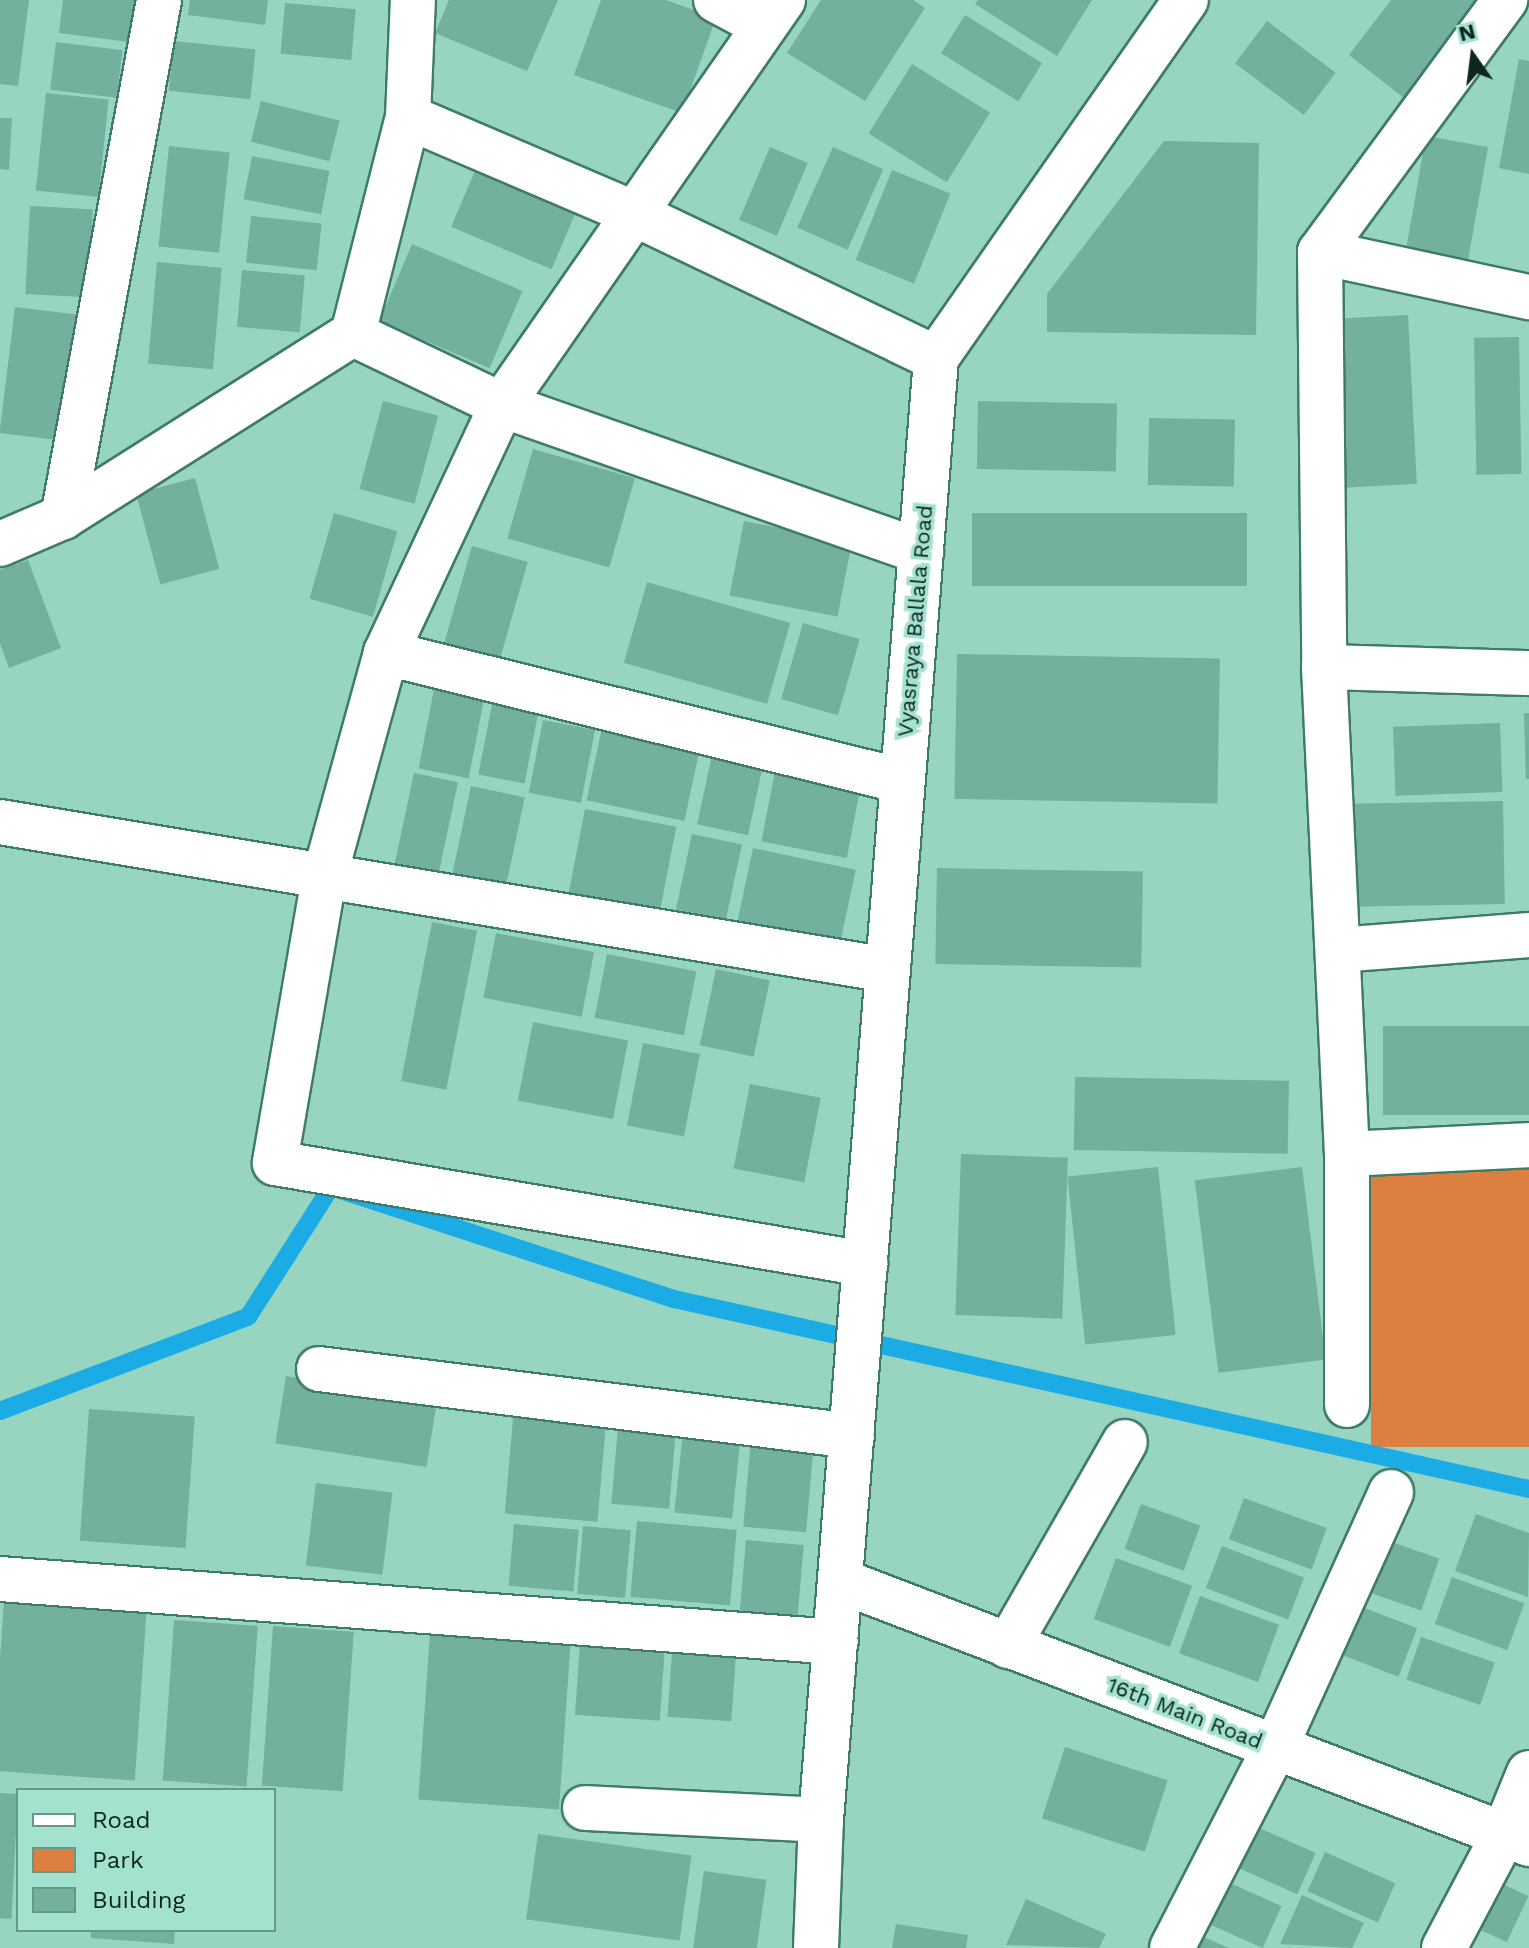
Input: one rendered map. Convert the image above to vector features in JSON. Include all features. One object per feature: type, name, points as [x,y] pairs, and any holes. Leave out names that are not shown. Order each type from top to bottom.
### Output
[{"type":"street","points":[[63,517],[159,0]]},
{"type":"street","points":[[0,544],[63,517],[353,334],[408,117],[413,0]]},
{"type":"street","points":[[716,0],[774,13],[502,405],[386,653],[324,878],[275,1163],[865,1264]]},
{"type":"street","points":[[408,117],[635,214],[936,358],[1186,0]]},
{"type":"street","points":[[1347,1405],[1347,1154],[1324,667],[1320,252],[1509,12]]},
{"type":"street","points":[[1320,252],[1529,297]]},
{"type":"street","points":[[353,334],[502,405],[921,552]]},
{"type":"street","name":"Vyasraya Ballala Road","points":[[816,1948],[821,1820],[936,358]]},
{"type":"street","points":[[386,653],[902,781]]},
{"type":"street","points":[[1324,667],[1529,673]]},
{"type":"street","points":[[0,822],[888,970]]},
{"type":"street","points":[[1338,950],[1529,935]]},
{"type":"street","points":[[1347,1154],[1529,1145]]},
{"type":"street","points":[[319,1369],[852,1436]]},
{"type":"street","points":[[1008,1646],[1125,1442]]},
{"type":"street","points":[[1172,1948],[1275,1748],[1391,1492]]},
{"type":"street","points":[[0,1579],[836,1642]]},
{"type":"street","name":"16th Main Road","points":[[841,1581],[1517,1839]]},
{"type":"street","points":[[1444,1948],[1517,1839],[1529,1773]]},
{"type":"street","points":[[585,1808],[821,1820]]},
{"type":"green space","points":[[1371,1162],[1529,1162],[1529,1447],[1371,1447]]},
{"type":"building","points":[[0,0],[29,0],[18,86],[0,84]]},
{"type":"building","points":[[63,0],[135,0],[129,42],[59,33]]},
{"type":"building","points":[[190,0],[268,0],[265,25],[188,15]]},
{"type":"building","points":[[449,0],[558,0],[527,71],[435,33]]},
{"type":"building","points":[[601,0],[666,0],[716,18],[682,113],[574,75]]},
{"type":"building","points":[[821,0],[913,0],[925,8],[865,101],[787,53]]},
{"type":"building","points":[[978,0],[1092,0],[1057,56],[975,4]]},
{"type":"building","points":[[1391,0],[1488,0],[1409,102],[1349,55]]},
{"type":"building","points":[[285,3],[356,9],[351,60],[281,54]]},
{"type":"building","points":[[965,15],[1042,63],[1018,101],[941,53]]},
{"type":"building","points":[[1267,21],[1336,73],[1304,115],[1235,63]]},
{"type":"building","points":[[174,41],[256,50],[250,99],[169,91]]},
{"type":"building","points":[[56,42],[123,50],[117,98],[50,90]]},
{"type":"building","points":[[1519,59],[1529,61],[1529,174],[1499,168]]},
{"type":"building","points":[[912,64],[990,113],[947,182],[869,134]]},
{"type":"building","points":[[46,93],[109,100],[98,197],[36,190]]},
{"type":"building","points":[[261,101],[340,121],[329,161],[251,142]]},
{"type":"building","points":[[0,118],[12,118],[9,170],[0,169]]},
{"type":"building","points":[[1426,136],[1488,147],[1468,262],[1406,251]]},
{"type":"building","points":[[1164,141],[1259,143],[1256,335],[1047,332],[1047,294]]},
{"type":"building","points":[[169,146],[230,152],[219,253],[158,246]]},
{"type":"building","points":[[770,147],[808,163],[777,236],[739,220]]},
{"type":"building","points":[[833,147],[883,169],[847,250],[797,227]]},
{"type":"building","points":[[252,156],[330,171],[321,214],[244,199]]},
{"type":"building","points":[[477,166],[577,209],[552,269],[451,227]]},
{"type":"building","points":[[892,170],[950,194],[914,284],[856,260]]},
{"type":"building","points":[[30,206],[93,209],[88,297],[25,294]]},
{"type":"building","points":[[251,216],[322,223],[317,270],[246,263]]},
{"type":"building","points":[[412,244],[522,291],[490,368],[379,321]]},
{"type":"building","points":[[157,262],[222,268],[213,369],[148,364]]},
{"type":"building","points":[[242,270],[305,275],[300,332],[237,327]]},
{"type":"building","points":[[15,307],[79,315],[63,441],[0,433]]},
{"type":"building","points":[[1408,315],[1417,484],[1343,488],[1334,319]]},
{"type":"building","points":[[1519,337],[1521,474],[1476,475],[1474,338]]},
{"type":"building","points":[[383,401],[438,416],[415,504],[359,489]]},
{"type":"building","points":[[978,401],[1117,403],[1116,471],[977,469]]},
{"type":"building","points":[[1149,418],[1235,420],[1234,486],[1148,485]]},
{"type":"building","points":[[533,449],[635,478],[609,568],[507,538]]},
{"type":"building","points":[[195,478],[219,569],[160,585],[136,494]]},
{"type":"building","points":[[334,513],[397,531],[373,617],[309,599]]},
{"type":"building","points":[[972,513],[1247,513],[1247,586],[972,586]]},
{"type":"building","points":[[744,521],[852,542],[837,617],[729,596]]},
{"type":"building","points":[[472,546],[528,562],[500,660],[444,644]]},
{"type":"building","points":[[28,560],[61,648],[9,668],[0,643],[0,570]]},
{"type":"building","points":[[647,582],[790,623],[767,704],[624,663]]},
{"type":"building","points":[[803,623],[860,639],[838,715],[781,699]]},
{"type":"building","points":[[957,654],[1220,659],[1217,804],[954,799]]},
{"type":"building","points":[[435,684],[485,694],[469,778],[419,768]]},
{"type":"building","points":[[494,694],[540,703],[524,783],[478,774]]},
{"type":"building","points":[[1524,713],[1529,713],[1529,779],[1526,779]]},
{"type":"building","points":[[543,720],[595,730],[581,803],[529,793]]},
{"type":"building","points":[[603,723],[701,744],[684,821],[587,800]]},
{"type":"building","points":[[1500,723],[1502,792],[1395,796],[1393,727]]},
{"type":"building","points":[[713,750],[764,761],[748,835],[697,824]]},
{"type":"building","points":[[777,761],[862,778],[847,858],[761,841]]},
{"type":"building","points":[[414,773],[458,782],[438,874],[394,865]]},
{"type":"building","points":[[471,786],[525,797],[505,890],[451,879]]},
{"type":"building","points":[[1503,801],[1505,904],[1348,907],[1346,804]]},
{"type":"building","points":[[585,809],[676,827],[660,912],[568,894]]},
{"type":"building","points":[[692,834],[742,845],[726,920],[676,909]]},
{"type":"building","points":[[753,848],[856,870],[839,950],[736,928]]},
{"type":"building","points":[[937,868],[1143,872],[1141,968],[935,964]]},
{"type":"building","points":[[432,922],[477,931],[446,1090],[401,1081]]},
{"type":"building","points":[[496,933],[594,952],[582,1017],[483,998]]},
{"type":"building","points":[[607,954],[696,971],[684,1035],[595,1018]]},
{"type":"building","points":[[716,969],[770,980],[754,1057],[700,1045]]},
{"type":"building","points":[[533,1022],[628,1041],[613,1119],[518,1101]]},
{"type":"building","points":[[1383,1026],[1529,1026],[1529,1115],[1383,1115]]},
{"type":"building","points":[[643,1043],[700,1054],[684,1137],[627,1125]]},
{"type":"building","points":[[1075,1077],[1289,1081],[1288,1154],[1074,1150]]},
{"type":"building","points":[[750,1084],[821,1098],[804,1182],[734,1168]]},
{"type":"building","points":[[961,1154],[1068,1158],[1062,1319],[955,1315]]},
{"type":"building","points":[[1158,1167],[1176,1335],[1085,1345],[1067,1177]]},
{"type":"building","points":[[1302,1167],[1326,1360],[1218,1373],[1195,1180]]},
{"type":"building","points":[[286,1376],[437,1400],[426,1467],[275,1443]]},
{"type":"building","points":[[514,1408],[607,1416],[597,1522],[505,1514]]},
{"type":"building","points":[[89,1409],[195,1416],[186,1548],[80,1541]]},
{"type":"building","points":[[618,1427],[676,1432],[669,1509],[611,1504]]},
{"type":"building","points":[[683,1431],[741,1437],[732,1519],[674,1513]]},
{"type":"building","points":[[751,1439],[814,1444],[806,1532],[743,1527]]},
{"type":"building","points":[[316,1483],[392,1492],[382,1575],[306,1565]]},
{"type":"building","points":[[1244,1498],[1327,1528],[1312,1569],[1229,1539]]},
{"type":"building","points":[[1141,1504],[1200,1526],[1184,1571],[1125,1549]]},
{"type":"building","points":[[1476,1514],[1529,1533],[1528,1597],[1455,1571]]},
{"type":"building","points":[[637,1521],[737,1530],[730,1605],[630,1597]]},
{"type":"building","points":[[514,1524],[579,1530],[573,1591],[509,1586]]},
{"type":"building","points":[[583,1526],[631,1530],[625,1598],[577,1594]]},
{"type":"building","points":[[1374,1536],[1439,1558],[1421,1610],[1356,1588]]},
{"type":"building","points":[[746,1540],[804,1545],[798,1616],[740,1611]]},
{"type":"building","points":[[1222,1546],[1304,1578],[1288,1620],[1206,1588]]},
{"type":"building","points":[[1116,1558],[1192,1586],[1170,1647],[1094,1619]]},
{"type":"building","points":[[1452,1577],[1524,1603],[1507,1650],[1435,1624]]},
{"type":"building","points":[[1200,1596],[1279,1625],[1258,1682],[1179,1653]]},
{"type":"building","points":[[4,1601],[147,1611],[135,1781],[0,1771],[0,1658]]},
{"type":"building","points":[[1349,1602],[1417,1628],[1399,1677],[1330,1651]]},
{"type":"building","points":[[174,1620],[258,1626],[247,1786],[163,1781]]},
{"type":"building","points":[[273,1626],[354,1632],[343,1791],[262,1786]]},
{"type":"building","points":[[430,1633],[571,1643],[559,1809],[418,1800]]},
{"type":"building","points":[[1421,1637],[1495,1662],[1480,1705],[1406,1680]]},
{"type":"building","points":[[580,1643],[665,1649],[660,1721],[575,1715]]},
{"type":"building","points":[[672,1652],[736,1656],[731,1721],[667,1717]]},
{"type":"building","points":[[1065,1747],[1168,1780],[1145,1852],[1042,1818]]},
{"type":"building","points":[[0,1793],[16,1794],[11,1919],[0,1918]]},
{"type":"building","points":[[1248,1823],[1316,1853],[1297,1894],[1230,1864]]},
{"type":"building","points":[[538,1834],[691,1856],[680,1941],[526,1919]]},
{"type":"building","points":[[1325,1852],[1395,1883],[1378,1923],[1308,1891]]},
{"type":"building","points":[[704,1871],[766,1880],[757,1948],[693,1948]]},
{"type":"building","points":[[1223,1880],[1281,1906],[1263,1948],[1204,1922]]},
{"type":"building","points":[[1494,1880],[1528,1896],[1507,1942],[1472,1926]]},
{"type":"building","points":[[1302,1895],[1364,1923],[1352,1948],[1280,1944]]},
{"type":"building","points":[[1026,1899],[1106,1934],[1099,1948],[1006,1945]]},
{"type":"building","points":[[896,1924],[968,1935],[966,1948],[892,1948]]},
{"type":"building","points":[[1190,1931],[1229,1948],[1182,1948]]},
{"type":"building","points":[[91,1932],[175,1932],[174,1944],[91,1938]]},
{"type":"waterway","points":[[0,1411],[248,1317],[331,1187],[674,1299],[1529,1489]]}]
